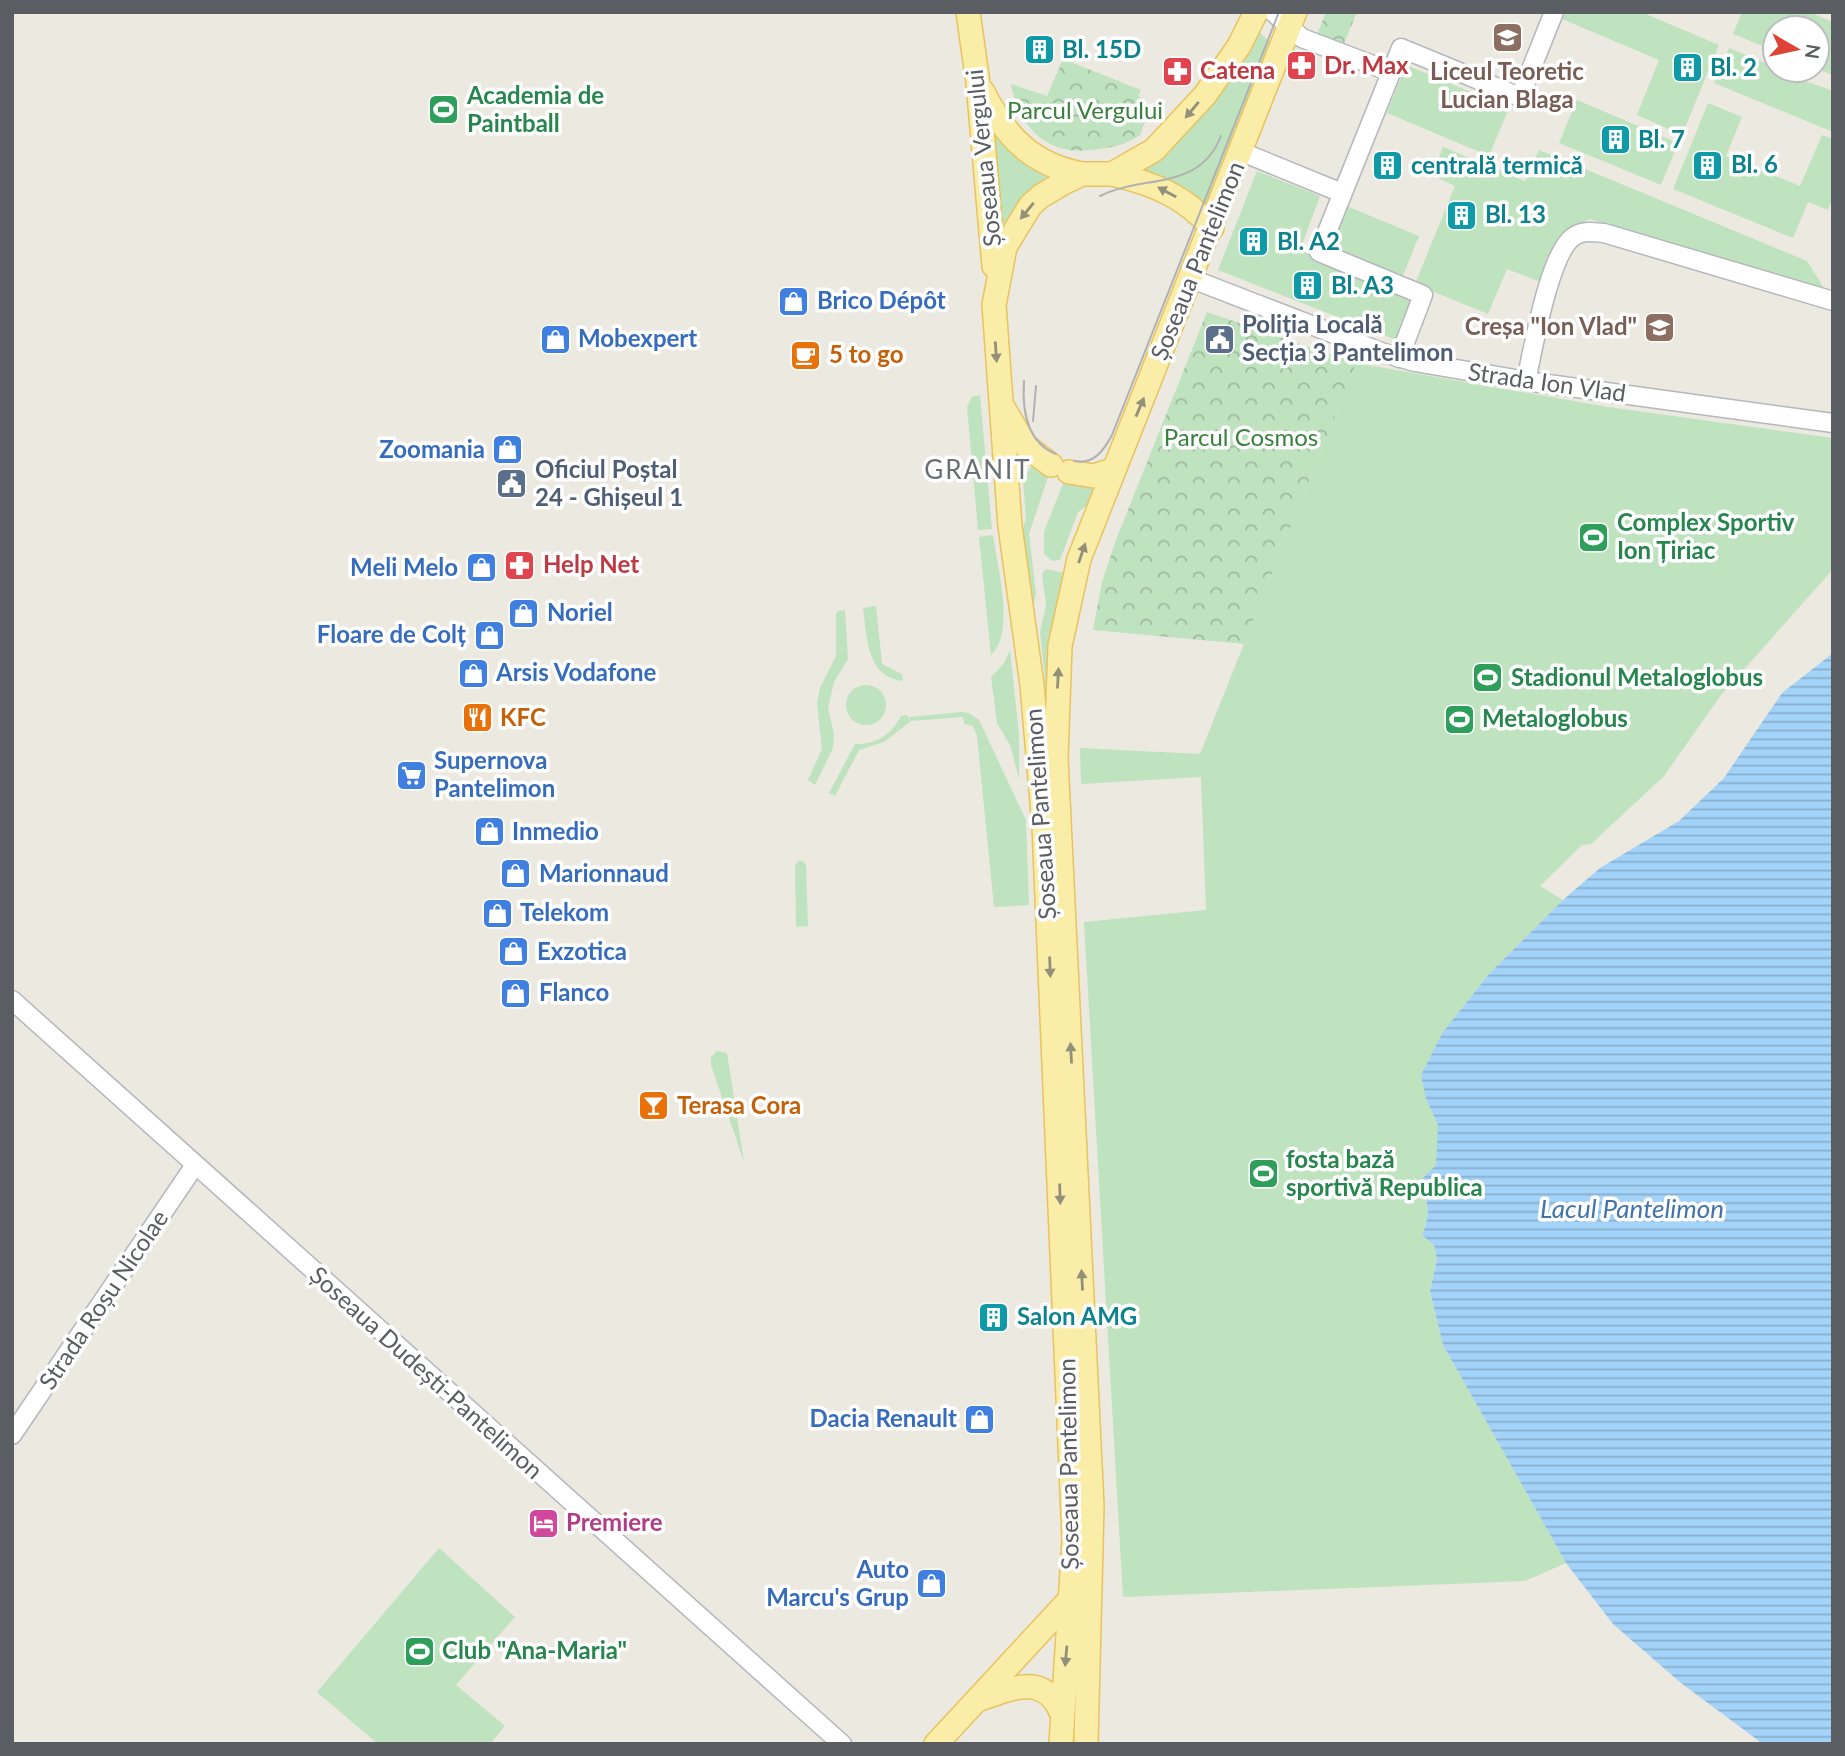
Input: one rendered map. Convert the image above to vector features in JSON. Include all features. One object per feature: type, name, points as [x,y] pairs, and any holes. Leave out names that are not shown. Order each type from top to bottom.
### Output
[{"type":"main road","name":"Șoseaua Vergului","points":[[968,12],[978,83],[993,239],[994,305]]},
{"type":"main road","name":"Șoseaua Pantelimon","points":[[1061,1744],[1074,1540],[1044,825],[1036,718],[1010,526],[994,305],[999,269],[1012,232],[1041,196],[1082,174],[1112,174],[1142,160],[1191,113],[1230,60],[1256,12]]},
{"type":"main road","name":"Șoseaua Pantelimon","points":[[1086,1744],[1091,1621],[1091,1492],[1056,734],[1057,676],[1065,619],[1079,559],[1292,21]]},
{"type":"main road","points":[[978,83],[1002,125],[1026,152],[1054,167],[1082,174]]},
{"type":"main road","points":[[1112,174],[1164,190],[1196,211],[1212,228]]},
{"type":"main road","points":[[1000,400],[1026,446],[1060,468],[1094,476],[1113,470]]},
{"type":"main road","points":[[936,1744],[1070,1600],[1092,1568]]},
{"type":"main road","points":[[1070,1600],[1091,1621]]},
{"type":"main road","points":[[977,1700],[1007,1690],[1038,1688],[1051,1694],[1061,1712]]},
{"type":"street","points":[[1273,12],[1292,21],[1302,38],[1391,72]]},
{"type":"street","points":[[1399,358],[1423,295],[1319,252],[1401,48],[1520,97],[1554,12]]},
{"type":"street","points":[[1242,152],[1342,194]]},
{"type":"street","points":[[1526,381],[1556,263],[1567,242],[1580,233],[1604,233],[1833,301]]},
{"type":"street","name":"Strada Ion Vlad","points":[[1192,279],[1399,358],[1526,381],[1833,423]]},
{"type":"street","name":"Șoseaua Dudești-Pantelimon","points":[[12,1000],[842,1744]]},
{"type":"street","name":"Strada Roșu Nicolae","points":[[12,1435],[195,1165]]},
{"type":"green space","points":[[1326,12],[1357,12],[1343,46],[1317,35]]},
{"type":"green space","points":[[1565,12],[1641,12],[1719,45],[1682,135],[1637,115],[1659,60],[1562,19]]},
{"type":"green space","points":[[1742,12],[1814,14],[1761,14],[1761,45],[1733,34]]},
{"type":"green space","points":[[1831,21],[1833,22],[1833,75],[1831,74]]},
{"type":"green space","points":[[1257,30],[1272,44],[1214,212],[1186,188],[1139,169]]},
{"type":"green space","points":[[1729,48],[1761,61],[1761,84],[1814,84],[1833,91],[1833,132],[1714,83]]},
{"type":"green space","name":"Parcul Vergului","points":[[1063,59],[1141,90],[1138,96],[1145,99],[1147,116],[1140,135],[1116,146],[1082,151],[1052,145],[1040,138],[1022,115],[1011,84],[1047,96]]},
{"type":"green space","points":[[1406,65],[1509,108],[1489,156],[1387,113]]},
{"type":"green space","points":[[1577,100],[1678,143],[1661,185],[1559,143]]},
{"type":"green space","points":[[1708,103],[1742,117],[1726,156],[1800,186],[1822,135],[1833,139],[1833,198],[1828,210],[1808,202],[1793,238],[1673,189]]},
{"type":"green space","points":[[994,134],[1009,149],[1053,177],[1029,192],[1003,225]]},
{"type":"green space","points":[[1443,147],[1525,181],[1539,150],[1807,261],[1827,293],[1590,219],[1574,227],[1546,284],[1507,269],[1488,314],[1415,284],[1455,186],[1432,175]]},
{"type":"green space","points":[[1257,171],[1320,196],[1300,250],[1416,296],[1399,341],[1218,270]]},
{"type":"green space","points":[[1344,205],[1419,236],[1402,278],[1327,248]]},
{"type":"green space","name":"Parcul Cosmos","points":[[1207,312],[1356,363],[1244,644],[1093,630],[1102,582],[1116,540]]},
{"type":"green space","points":[[1356,363],[1608,407],[1833,438],[1833,569],[1721,695],[1664,776],[1591,844],[1582,845],[1540,886],[1563,900],[1489,974],[1443,1032],[1426,1099],[1438,1125],[1439,1149],[1436,1165],[1419,1182],[1428,1208],[1422,1235],[1434,1245],[1437,1259],[1430,1291],[1443,1345],[1566,1563],[1525,1581],[1123,1597],[1084,922],[1206,910],[1201,777],[1081,784],[1080,748],[1200,754]]},
{"type":"green space","points":[[980,395],[992,529],[978,530],[967,407],[972,397]]},
{"type":"green space","points":[[1033,463],[1050,471],[1029,534],[1036,594],[1033,608],[1022,532],[1026,519],[1023,480]]},
{"type":"green space","points":[[1064,481],[1095,486],[1089,504],[1078,512],[1060,560],[1052,561],[1044,554],[1044,532]]},
{"type":"green space","points":[[993,535],[1004,615],[998,645],[991,655],[979,537]]},
{"type":"green space","points":[[1046,569],[1065,573],[1047,700],[1040,632],[1046,605],[1042,574]]},
{"type":"green space","points":[[876,606],[882,664],[902,674],[903,681],[882,672],[871,654],[863,608]]},
{"type":"green space","points":[[845,610],[848,659],[834,682],[828,709],[834,734],[833,748],[815,785],[808,780],[822,749],[817,703],[820,688],[836,656],[836,614]]},
{"type":"green space","points":[[1010,650],[1019,735],[1019,778],[1010,745],[997,723],[991,677],[1004,663]]},
{"type":"green space","points":[[866,685],[880,691],[886,705],[880,719],[866,725],[852,719],[846,705],[852,691]]},
{"type":"green space","points":[[962,712],[979,720],[1026,820],[1029,905],[994,907],[977,736],[973,726],[964,724],[963,717],[911,721],[884,742],[859,750],[835,796],[829,793],[855,744],[870,743],[883,737],[901,716],[907,715],[910,720],[910,717]]},
{"type":"green space","points":[[798,861],[803,861],[806,865],[808,926],[796,927],[795,866]]},
{"type":"green space","points":[[717,1051],[727,1053],[744,1162],[711,1065],[711,1057]]},
{"type":"green space","name":"Club \"Ana-Maria\"","points":[[439,1548],[515,1617],[456,1685],[505,1726],[490,1744],[378,1744],[317,1692]]},
{"type":"water","name":"Lacul Pantelimon","points":[[1833,653],[1833,1744],[1763,1744],[1681,1683],[1613,1624],[1566,1563],[1443,1345],[1430,1291],[1437,1259],[1434,1245],[1422,1235],[1428,1208],[1419,1182],[1436,1165],[1438,1125],[1426,1099],[1421,1075],[1443,1032],[1489,974],[1563,900],[1600,868],[1679,821],[1724,778],[1782,693]]},
{"type":"tram line","points":[[1074,461],[1093,458],[1102,451],[1112,435],[1279,12]]},
{"type":"tram line","points":[[1100,196],[1117,189],[1185,174],[1199,166],[1211,154],[1221,136]]},
{"type":"tram line","points":[[1024,381],[1028,424],[1038,442],[1056,454]]},
{"type":"tram line","points":[[1033,421],[1036,386]]},
{"type":"place","name":"Liceul Teoretic Lucian Blaga","points":[[1507,38]]},
{"type":"place","name":"Bl. 15D","points":[[1039,50]]},
{"type":"place","name":"Dr. Max","points":[[1301,66]]},
{"type":"place","name":"Bl. 2","points":[[1687,68]]},
{"type":"place","name":"Catena","points":[[1177,71]]},
{"type":"place","name":"Academia de Paintball","points":[[444,110]]},
{"type":"place","name":"Bl. 7","points":[[1615,140]]},
{"type":"place","name":"Bl. 6","points":[[1708,165]]},
{"type":"place","name":"centrală termică","points":[[1388,166]]},
{"type":"place","name":"Bl. 13","points":[[1462,215]]},
{"type":"place","name":"Bl. A2","points":[[1254,242]]},
{"type":"place","name":"Bl. A3","points":[[1308,286]]},
{"type":"place","name":"Brico Dépôt","points":[[794,301]]},
{"type":"place","name":"Creșa \"Ion Vlad\"","points":[[1660,327]]},
{"type":"place","name":"Mobexpert","points":[[555,339]]},
{"type":"place","name":"Poliția Locală Secția 3 Pantelimon","points":[[1219,339]]},
{"type":"place","name":"5 to go","points":[[806,355]]},
{"type":"place","name":"Zoomania","points":[[508,450]]},
{"type":"place","name":"Oficiul Poștal 24 - Ghișeul 1","points":[[512,484]]},
{"type":"place","name":"Complex Sportiv Ion Țiriac","points":[[1594,537]]},
{"type":"place","name":"Help Net","points":[[520,565]]},
{"type":"place","name":"Meli Melo","points":[[481,568]]},
{"type":"place","name":"Noriel","points":[[524,613]]},
{"type":"place","name":"Floare de Colț","points":[[489,635]]},
{"type":"place","name":"Arsis Vodafone","points":[[473,673]]},
{"type":"place","name":"Stadionul Metaloglobus","points":[[1488,678]]},
{"type":"place","name":"KFC","points":[[477,718]]},
{"type":"place","name":"Metaloglobus","points":[[1459,719]]},
{"type":"place","name":"Supernova Pantelimon","points":[[411,775]]},
{"type":"place","name":"Inmedio","points":[[489,832]]},
{"type":"place","name":"Marionnaud","points":[[516,874]]},
{"type":"place","name":"Telekom","points":[[497,913]]},
{"type":"place","name":"Exzotica","points":[[514,952]]},
{"type":"place","name":"Flanco","points":[[516,993]]},
{"type":"place","name":"Terasa Cora","points":[[654,1106]]},
{"type":"place","name":"fosta bază sportivă Republica","points":[[1263,1174]]},
{"type":"place","name":"Salon AMG","points":[[994,1317]]},
{"type":"place","name":"Dacia Renault","points":[[980,1419]]},
{"type":"place","name":"Premiere","points":[[543,1523]]},
{"type":"place","name":"Auto Marcu's Grup","points":[[932,1584]]},
{"type":"place","name":"Club \"Ana-Maria\"","points":[[419,1651]]},
{"type":"district","name":"GRANIT","points":[[978,470]]}]
